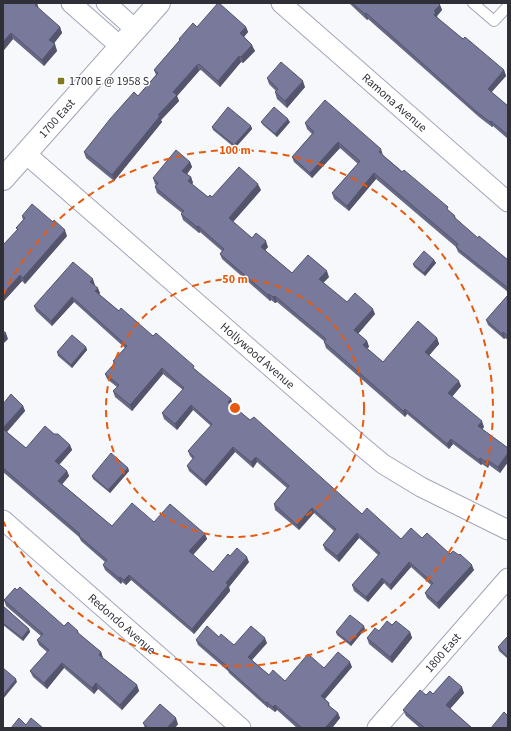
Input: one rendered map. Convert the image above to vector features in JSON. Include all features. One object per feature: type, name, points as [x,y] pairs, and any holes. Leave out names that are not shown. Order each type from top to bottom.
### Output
[{"type":"street","points":[[71,3],[121,47]]},
{"type":"street","points":[[106,3],[136,30]]},
{"type":"street","name":"1700 East","points":[[3,180],[159,3]]},
{"type":"street","name":"Ramona Avenue","points":[[281,3],[508,202]]},
{"type":"street","name":"Hollywood Avenue","points":[[26,154],[383,464],[421,487],[508,530]]},
{"type":"street","name":"Redondo Avenue","points":[[3,520],[240,728]]},
{"type":"street","name":"1800 East","points":[[377,728],[508,578]]},
{"type":"lane","points":[[473,3],[494,21],[508,6]]},
{"type":"building","points":[[3,3],[37,3],[35,5],[60,27],[49,40],[55,44],[42,60],[11,33],[3,42]]},
{"type":"building","points":[[218,3],[246,27],[240,33],[252,45],[241,57],[239,56],[218,81],[199,64],[197,65],[173,92],[177,95],[158,115],[160,116],[112,175],[84,152],[134,92],[138,96],[158,73],[154,70],[193,23],[197,27]]},
{"type":"building","points":[[352,3],[438,3],[440,5],[434,11],[436,12],[434,15],[463,39],[465,37],[504,70],[488,89],[508,106],[508,135],[477,112],[366,13],[365,14]]},
{"type":"building","points":[[281,62],[303,81],[285,101],[275,92],[278,89],[267,78]]},
{"type":"building","points":[[325,100],[381,149],[379,152],[402,172],[404,170],[448,207],[447,209],[455,216],[454,217],[478,238],[479,236],[508,260],[508,288],[456,247],[458,244],[374,173],[347,206],[332,193],[360,161],[338,142],[310,173],[292,157],[314,132],[305,123]]},
{"type":"building","points":[[228,107],[251,126],[234,145],[212,127]]},
{"type":"building","points":[[274,107],[288,119],[275,134],[261,122]]},
{"type":"building","points":[[176,150],[190,162],[182,171],[191,177],[188,181],[208,197],[210,195],[212,197],[239,167],[258,184],[229,218],[252,238],[256,233],[266,241],[261,247],[292,273],[308,255],[327,271],[319,279],[347,302],[355,293],[373,309],[354,330],[367,341],[363,345],[383,362],[418,321],[437,338],[425,352],[459,381],[448,393],[482,421],[478,426],[508,448],[508,453],[498,467],[487,460],[486,462],[480,458],[479,460],[451,439],[447,444],[405,409],[403,411],[324,342],[326,339],[275,296],[273,297],[269,294],[268,295],[220,254],[224,249],[198,226],[197,227],[181,214],[184,211],[155,187],[158,183],[153,178]]},
{"type":"building","points":[[32,204],[65,230],[23,278],[20,275],[3,294],[3,245],[18,229],[16,228],[25,218],[22,216]]},
{"type":"building","points":[[424,251],[434,260],[424,273],[413,264]]},
{"type":"building","points":[[73,262],[93,279],[90,282],[98,288],[95,291],[119,311],[121,308],[153,336],[156,333],[194,366],[193,368],[231,399],[228,402],[250,420],[254,417],[362,514],[367,508],[401,539],[411,528],[422,538],[427,533],[450,554],[453,551],[459,555],[460,554],[472,565],[437,603],[425,593],[433,583],[409,562],[390,585],[382,578],[366,597],[352,585],[380,553],[357,533],[337,556],[323,545],[336,529],[312,508],[297,525],[274,504],[289,486],[256,457],[251,462],[233,447],[204,481],[187,466],[194,457],[188,451],[212,424],[191,405],[175,424],[162,413],[184,388],[162,368],[130,405],[113,391],[119,385],[105,374],[115,363],[113,361],[127,346],[72,297],[51,321],[34,306]]},
{"type":"building","points":[[508,295],[508,336],[503,332],[502,334],[486,320]]},
{"type":"building","points":[[72,335],[86,347],[71,365],[57,352]]},
{"type":"building","points":[[11,394],[23,406],[3,428],[3,404]]},
{"type":"building","points":[[45,426],[54,434],[58,434],[70,445],[55,461],[67,471],[58,481],[112,526],[132,503],[154,522],[170,504],[205,534],[189,551],[213,572],[228,554],[230,556],[237,548],[247,557],[226,583],[228,585],[192,629],[129,575],[124,580],[120,577],[119,578],[103,565],[107,560],[79,536],[80,534],[3,468],[3,429],[26,448]]},
{"type":"building","points":[[111,453],[128,468],[108,490],[92,476]]},
{"type":"building","points":[[20,587],[64,626],[68,622],[78,631],[77,632],[101,652],[99,655],[137,685],[120,705],[96,683],[92,688],[62,663],[44,683],[30,671],[49,650],[37,640],[43,634],[4,600],[15,588],[17,590]]},
{"type":"building","points":[[3,606],[29,629],[22,638],[3,623]]},
{"type":"building","points":[[350,615],[364,626],[350,643],[336,632]]},
{"type":"building","points":[[387,621],[392,625],[396,621],[410,632],[390,657],[367,638],[375,628],[379,631]]},
{"type":"building","points":[[207,626],[219,637],[221,634],[234,645],[251,626],[265,638],[248,657],[269,675],[273,670],[285,681],[308,654],[324,668],[338,652],[350,662],[321,696],[329,703],[328,705],[338,713],[325,728],[302,728],[275,705],[273,707],[267,702],[266,703],[227,668],[228,667],[196,640]]},
{"type":"building","points":[[508,636],[508,657],[498,647]]},
{"type":"building","points":[[3,668],[16,679],[3,695]]},
{"type":"building","points":[[449,676],[462,687],[446,705],[472,728],[425,728],[403,710],[420,690],[426,695],[430,691],[433,694]]},
{"type":"building","points":[[160,704],[176,718],[167,728],[148,728],[143,723]]},
{"type":"building","points":[[504,712],[508,716],[508,728],[491,728]]},
{"type":"building","points":[[19,718],[26,725],[31,718],[43,728],[11,728]]},
{"type":"place","name":"1700 E @ 1958 S","points":[[61,81]]}]
